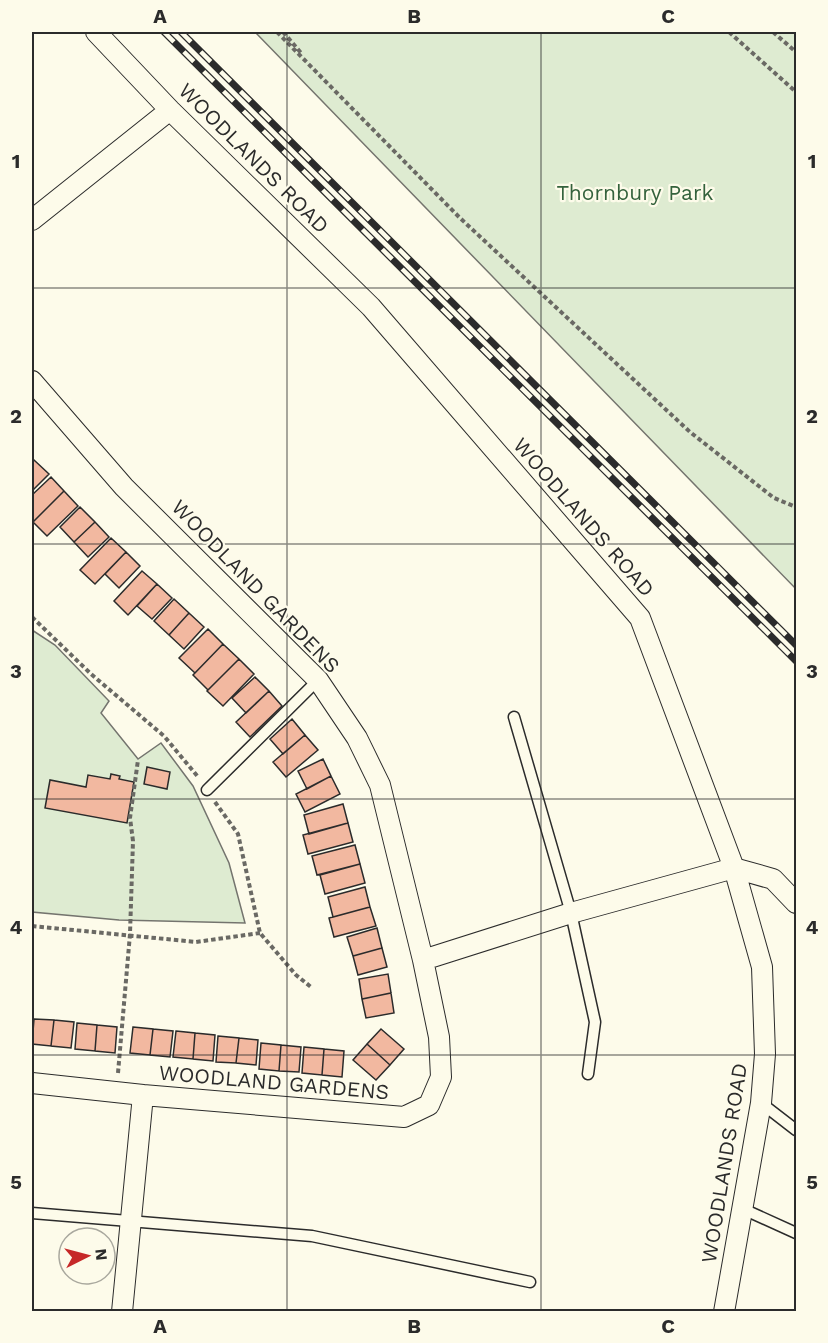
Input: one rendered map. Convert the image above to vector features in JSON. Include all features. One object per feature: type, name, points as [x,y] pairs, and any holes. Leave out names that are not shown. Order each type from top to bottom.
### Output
[{"type":"street","name":"WOODLANDS ROAD","points":[[96,32],[170,110],[371,307],[640,618],[734,868],[762,967],[765,1054],[761,1103],[724,1311]]},
{"type":"street","points":[[32,220],[170,110]]},
{"type":"street","name":"WOODLAND GARDENS","points":[[32,381],[124,487],[318,680],[357,738],[380,785],[423,960],[439,1037],[441,1077],[429,1105],[404,1117],[143,1095],[32,1083]]},
{"type":"street","points":[[423,960],[572,913],[734,868],[773,879],[796,903]]},
{"type":"street","name":"WOODLAND GARDENS","points":[[122,1311],[143,1095]]},
{"type":"lane","points":[[207,790],[318,680]]},
{"type":"lane","points":[[514,717],[572,913],[595,1022],[588,1074]]},
{"type":"lane","points":[[761,1103],[796,1130]]},
{"type":"lane","points":[[743,1209],[796,1233]]},
{"type":"lane","points":[[32,1213],[129,1223],[312,1236],[530,1282]]},
{"type":"path","points":[[277,32],[460,218],[690,432],[774,498],[796,507]]},
{"type":"path","points":[[283,32],[321,77]]},
{"type":"path","points":[[729,32],[796,92]]},
{"type":"path","points":[[773,32],[796,52]]},
{"type":"path","points":[[32,617],[91,674],[164,736],[207,790],[238,834],[260,933],[297,975],[311,987]]},
{"type":"path","points":[[116,1092],[130,934],[133,841],[130,818],[138,760]]},
{"type":"path","points":[[32,926],[196,942],[260,933]]},
{"type":"green space","name":"Thornbury Park","points":[[255,32],[796,32],[796,589]]},
{"type":"green space","points":[[32,630],[55,645],[109,701],[101,713],[138,759],[161,743],[193,786],[229,863],[245,923],[119,920],[32,912]]},
{"type":"building","points":[[34,460],[49,474],[32,491],[32,462]]},
{"type":"building","points":[[51,477],[64,491],[33,522],[32,495]]},
{"type":"building","points":[[64,491],[78,506],[47,536],[33,522]]},
{"type":"building","points":[[80,507],[95,522],[74,542],[60,527]]},
{"type":"building","points":[[95,522],[109,537],[88,557],[74,542]]},
{"type":"building","points":[[111,538],[126,552],[95,584],[80,570]]},
{"type":"building","points":[[126,552],[140,566],[119,588],[105,574]]},
{"type":"building","points":[[142,571],[157,584],[128,615],[114,601]]},
{"type":"building","points":[[157,584],[172,598],[152,619],[137,606]]},
{"type":"building","points":[[174,599],[189,613],[169,635],[154,621]]},
{"type":"building","points":[[189,613],[204,627],[184,649],[169,635]]},
{"type":"building","points":[[208,629],[223,644],[195,673],[179,658]]},
{"type":"building","points":[[223,644],[239,659],[208,690],[193,675]]},
{"type":"building","points":[[239,659],[254,674],[223,706],[207,691]]},
{"type":"building","points":[[255,677],[269,691],[246,713],[232,698]]},
{"type":"building","points":[[269,691],[282,706],[250,737],[236,722]]},
{"type":"building","points":[[292,719],[305,735],[283,754],[270,739]]},
{"type":"building","points":[[305,735],[318,750],[286,777],[273,762]]},
{"type":"building","points":[[323,759],[331,776],[307,789],[298,771]]},
{"type":"building","points":[[147,767],[170,772],[167,789],[144,784]]},
{"type":"building","points":[[111,774],[120,776],[119,779],[134,782],[127,823],[45,808],[50,780],[86,787],[88,775],[110,779]]},
{"type":"building","points":[[331,776],[340,794],[305,812],[296,794]]},
{"type":"building","points":[[343,804],[348,823],[309,834],[304,815]]},
{"type":"building","points":[[348,823],[353,842],[308,854],[303,835]]},
{"type":"building","points":[[355,845],[360,864],[317,875],[312,856]]},
{"type":"building","points":[[360,864],[365,883],[325,894],[320,875]]},
{"type":"building","points":[[365,887],[370,907],[333,917],[328,897]]},
{"type":"building","points":[[370,907],[376,926],[334,937],[329,918]]},
{"type":"building","points":[[377,928],[382,948],[353,956],[347,937]]},
{"type":"building","points":[[382,948],[387,967],[358,975],[353,956]]},
{"type":"building","points":[[388,974],[391,993],[362,999],[359,979]]},
{"type":"building","points":[[391,993],[394,1013],[366,1018],[362,999]]},
{"type":"building","points":[[34,1019],[54,1020],[51,1046],[32,1044]]},
{"type":"building","points":[[54,1020],[74,1022],[71,1048],[51,1046]]},
{"type":"building","points":[[77,1023],[97,1025],[95,1051],[75,1049]]},
{"type":"building","points":[[97,1025],[117,1027],[115,1053],[95,1051]]},
{"type":"building","points":[[133,1027],[153,1029],[150,1055],[130,1053]]},
{"type":"building","points":[[153,1029],[173,1031],[170,1057],[150,1055]]},
{"type":"building","points":[[381,1029],[404,1049],[390,1065],[367,1044]]},
{"type":"building","points":[[176,1031],[195,1033],[193,1059],[173,1057]]},
{"type":"building","points":[[195,1033],[215,1035],[213,1061],[193,1059]]},
{"type":"building","points":[[218,1036],[239,1038],[236,1063],[216,1062]]},
{"type":"building","points":[[239,1038],[258,1040],[256,1065],[236,1063]]},
{"type":"building","points":[[261,1043],[281,1045],[279,1071],[259,1069]]},
{"type":"building","points":[[367,1044],[390,1065],[376,1080],[353,1060]]},
{"type":"building","points":[[281,1045],[301,1047],[299,1072],[279,1071]]},
{"type":"building","points":[[304,1047],[324,1049],[322,1075],[302,1073]]},
{"type":"building","points":[[324,1049],[344,1051],[342,1077],[322,1075]]},
{"type":"railway","points":[[164,32],[796,661]]},
{"type":"railway","points":[[181,32],[796,645]]}]
